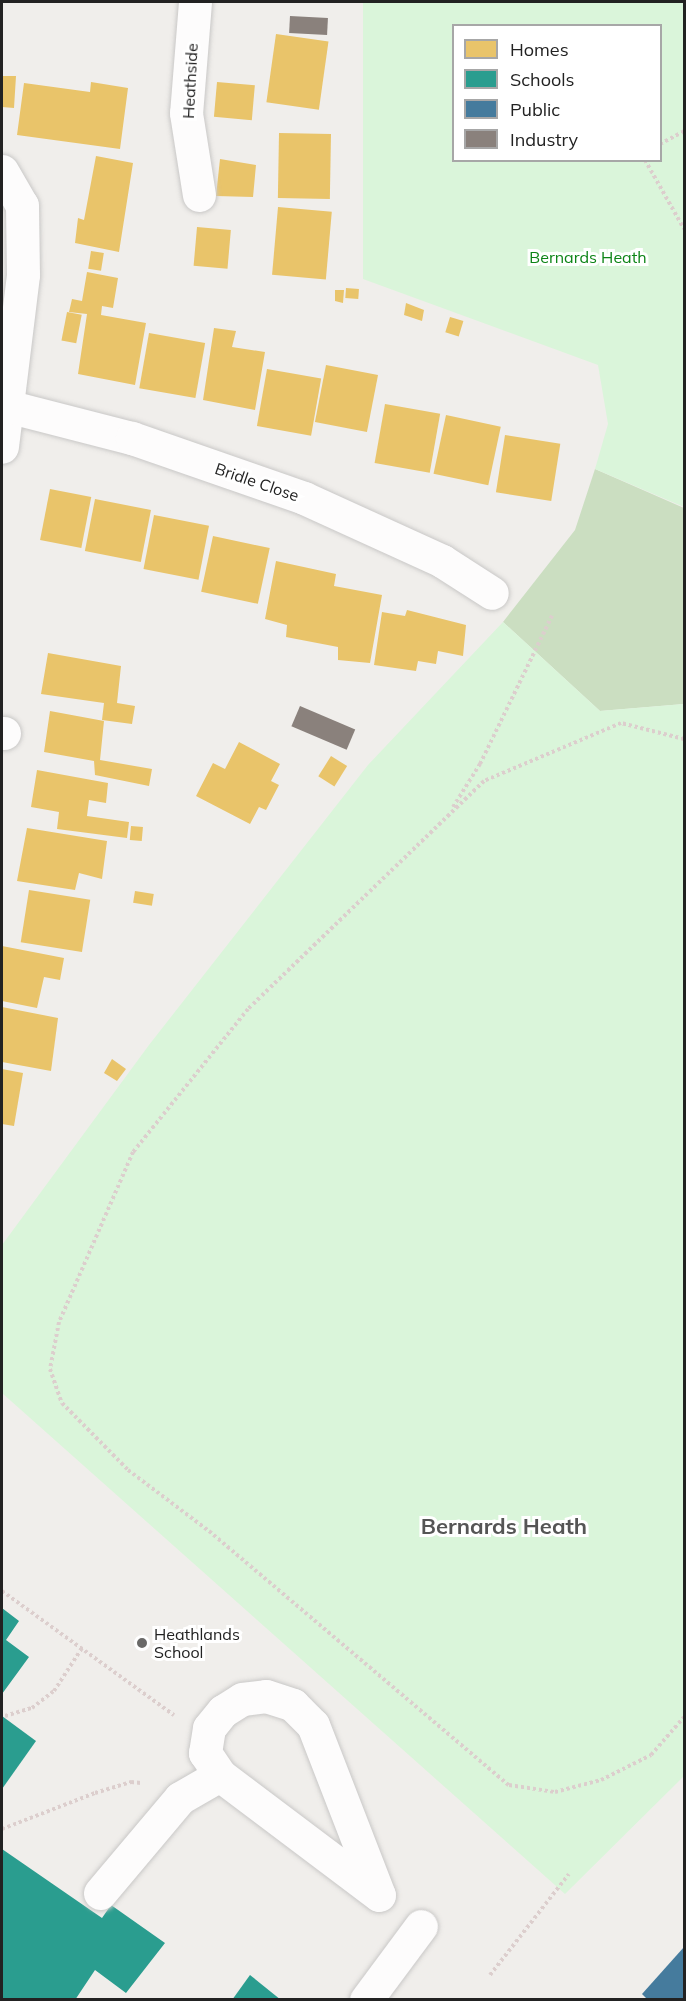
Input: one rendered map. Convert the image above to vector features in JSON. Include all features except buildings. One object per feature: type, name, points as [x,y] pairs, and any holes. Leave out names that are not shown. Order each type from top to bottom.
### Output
[{"type":"street","name":"Heathside","points":[[195,2],[186,113],[199,195]]},
{"type":"street","points":[[2,171],[22,205],[23,274],[2,447]]},
{"type":"street","name":"Bridle Close","points":[[8,406],[132,438],[304,498],[442,561],[492,593]]},
{"type":"street","points":[[266,1696],[292,1705],[313,1725],[379,1895],[220,1775],[206,1753],[207,1738],[209,1728],[223,1711],[242,1699],[266,1696]]},
{"type":"street","points":[[100,1893],[180,1798],[220,1775]]},
{"type":"street","points":[[366,2000],[421,1926]]},
{"type":"path","points":[[662,143],[684,131]]},
{"type":"path","points":[[646,162],[684,229]]},
{"type":"path","points":[[449,814],[480,764],[552,616]]},
{"type":"path","points":[[684,739],[621,723],[484,781],[248,1009],[133,1152],[60,1322],[50,1369],[62,1403],[128,1470],[209,1531],[509,1785],[555,1792],[601,1780],[651,1755],[684,1717]]},
{"type":"path","points":[[2,1591],[207,1738]]},
{"type":"path","points":[[5,1716],[32,1708],[54,1691],[82,1648]]},
{"type":"path","points":[[2,1828],[131,1782],[162,1786],[180,1798]]},
{"type":"path","points":[[490,1975],[569,1874]]},
{"type":"green space","name":"Bernards Heath","points":[[363,2],[684,2],[684,507],[595,469],[608,424],[598,365],[363,279]]},
{"type":"green space","points":[[595,469],[684,508],[684,704],[600,711],[503,622],[575,530]]},
{"type":"green space","points":[[503,622],[600,711],[684,704],[684,1776],[565,1894],[2,1393],[2,1245],[149,1045],[368,765]]},
{"type":"place","name":"Heathlands School","points":[[142,1643]]},
{"type":"district","name":"Bernards Heath","points":[[504,1527]]}]
